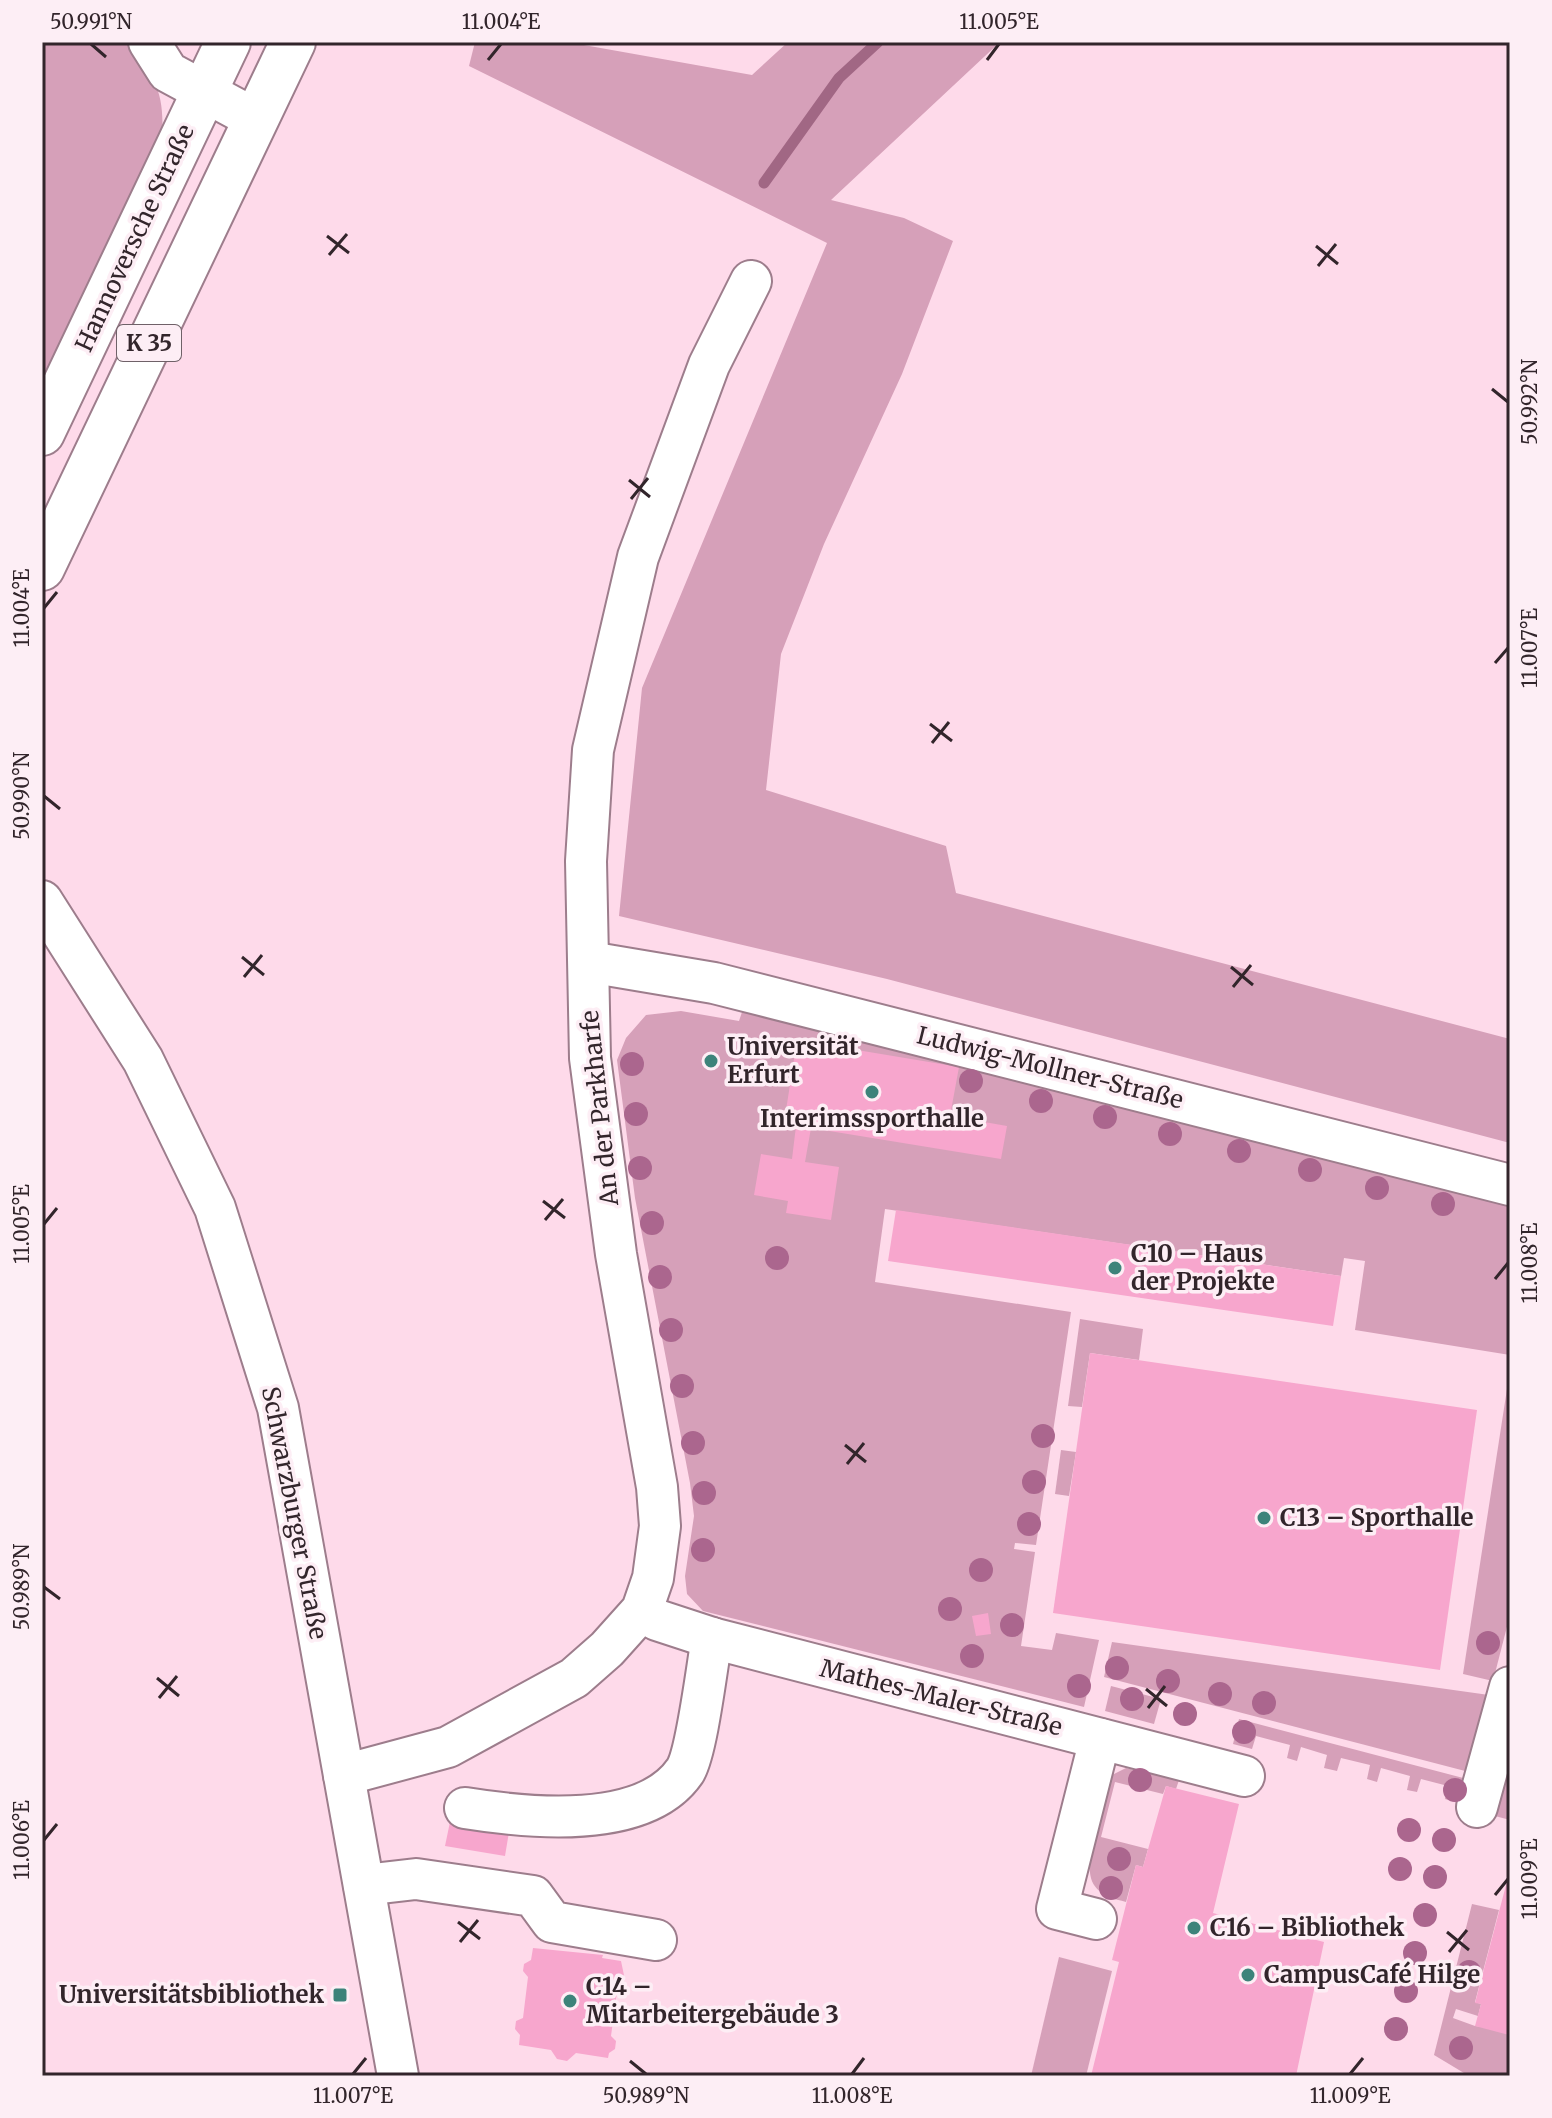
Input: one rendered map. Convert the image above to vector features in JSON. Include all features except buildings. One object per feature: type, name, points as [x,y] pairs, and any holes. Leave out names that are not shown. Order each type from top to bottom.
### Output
[{"type":"highway","name":"Hannoversche Straße","points":[[42,433],[228,42]]},
{"type":"highway","name":"K 35","points":[[42,568],[293,42]]},
{"type":"street","points":[[149,42],[168,72],[203,94],[255,119]]},
{"type":"street","name":"An der Parkharfe","points":[[344,1775],[448,1747],[574,1678],[607,1649],[642,1610],[653,1578],[660,1526],[657,1487],[602,1156],[590,1058],[586,861],[593,750],[638,557],[709,365],[751,281]]},
{"type":"street","name":"Schwarzburger Straße","points":[[42,901],[143,1060],[215,1208],[278,1408],[398,2076]]},
{"type":"street","name":"Ludwig-Mollner-Straße","points":[[589,962],[714,983],[1510,1185]]},
{"type":"street","name":"Mathes-Maler-Straße","points":[[642,1610],[657,1620],[712,1638],[1244,1776]]},
{"type":"street","points":[[465,1808],[510,1816],[572,1815],[617,1812],[650,1802],[685,1770],[712,1638]]},
{"type":"street","points":[[1477,1807],[1510,1687]]},
{"type":"street","points":[[1096,1919],[1053,1926],[1100,1739]]},
{"type":"street","points":[[364,1885],[416,1879],[533,1896],[552,1922],[656,1940]]},
{"type":"shaded area","points":[[42,42],[131,42],[160,96],[162,137],[42,387]]},
{"type":"shaded area","points":[[475,42],[567,42],[752,75],[788,42],[1000,42],[831,200],[904,218],[953,241],[902,374],[824,544],[781,654],[766,790],[946,846],[956,893],[1510,1039],[1510,1143],[887,979],[619,916],[642,688],[827,243],[469,66]]},
{"type":"shaded area","points":[[743,1009],[1510,1203],[1510,1355],[1355,1330],[1365,1261],[1344,1258],[1341,1276],[885,1209],[875,1282],[1071,1312],[1036,1545],[1015,1543],[1014,1549],[1035,1552],[1021,1646],[1052,1650],[1056,1633],[1099,1640],[1084,1707],[703,1611],[687,1594],[685,1576],[694,1516],[690,1483],[635,1198],[617,1060],[626,1038],[646,1015],[681,1011],[739,1021]]},
{"type":"shaded area","points":[[1080,1319],[1143,1329],[1139,1360],[1090,1353],[1082,1407],[1068,1406]]},
{"type":"shaded area","points":[[1509,1376],[1510,1615],[1493,1681],[1463,1674]]},
{"type":"shaded area","points":[[1061,1450],[1076,1452],[1069,1496],[1055,1494]]},
{"type":"shaded area","points":[[1112,1642],[1489,1695],[1469,1772],[1104,1677]]},
{"type":"shaded area","points":[[1111,1686],[1161,1699],[1154,1724],[1105,1711]]},
{"type":"shaded area","points":[[1239,1719],[1467,1779],[1461,1804],[1445,1799],[1448,1786],[1421,1779],[1417,1792],[1407,1790],[1410,1776],[1381,1768],[1377,1782],[1367,1779],[1370,1765],[1341,1758],[1337,1771],[1324,1768],[1327,1755],[1301,1747],[1297,1761],[1287,1758],[1290,1745],[1256,1736],[1252,1749],[1233,1744]]},
{"type":"shaded area","points":[[1510,1756],[1510,1820],[1495,1816]]},
{"type":"shaded area","points":[[1126,1768],[1179,1780],[1176,1789],[1166,1786],[1163,1794],[1115,1782],[1101,1837],[1148,1849],[1143,1867],[1136,1865],[1126,1902],[1097,1889],[1090,1875],[1090,1863],[1094,1832],[1110,1776]]},
{"type":"shaded area","points":[[1472,1904],[1499,1910],[1475,2002],[1481,2004],[1478,2016],[1456,2009],[1453,2018],[1475,2026],[1510,2030],[1510,2076],[1469,2076],[1434,2055]]},
{"type":"shaded area","points":[[1059,1957],[1112,1971],[1086,2076],[1031,2076]]},
{"type":"waterway","points":[[764,183],[839,78],[878,42]]},
{"type":"place","name":"Universität Erfurt","points":[[711,1061]]},
{"type":"place","name":"Interimssporthalle","points":[[872,1092]]},
{"type":"place","name":"C10 – Haus der Projekte","points":[[1115,1268]]},
{"type":"place","name":"C13 – Sporthalle","points":[[1264,1518]]},
{"type":"place","name":"C16 – Bibliothek","points":[[1194,1928]]},
{"type":"place","name":"CampusCafé Hilge","points":[[1248,1975]]},
{"type":"place","name":"Universitätsbibliothek","points":[[340,1995]]},
{"type":"place","name":"C14 – Mitarbeitergebäude 3","points":[[570,2001]]}]
